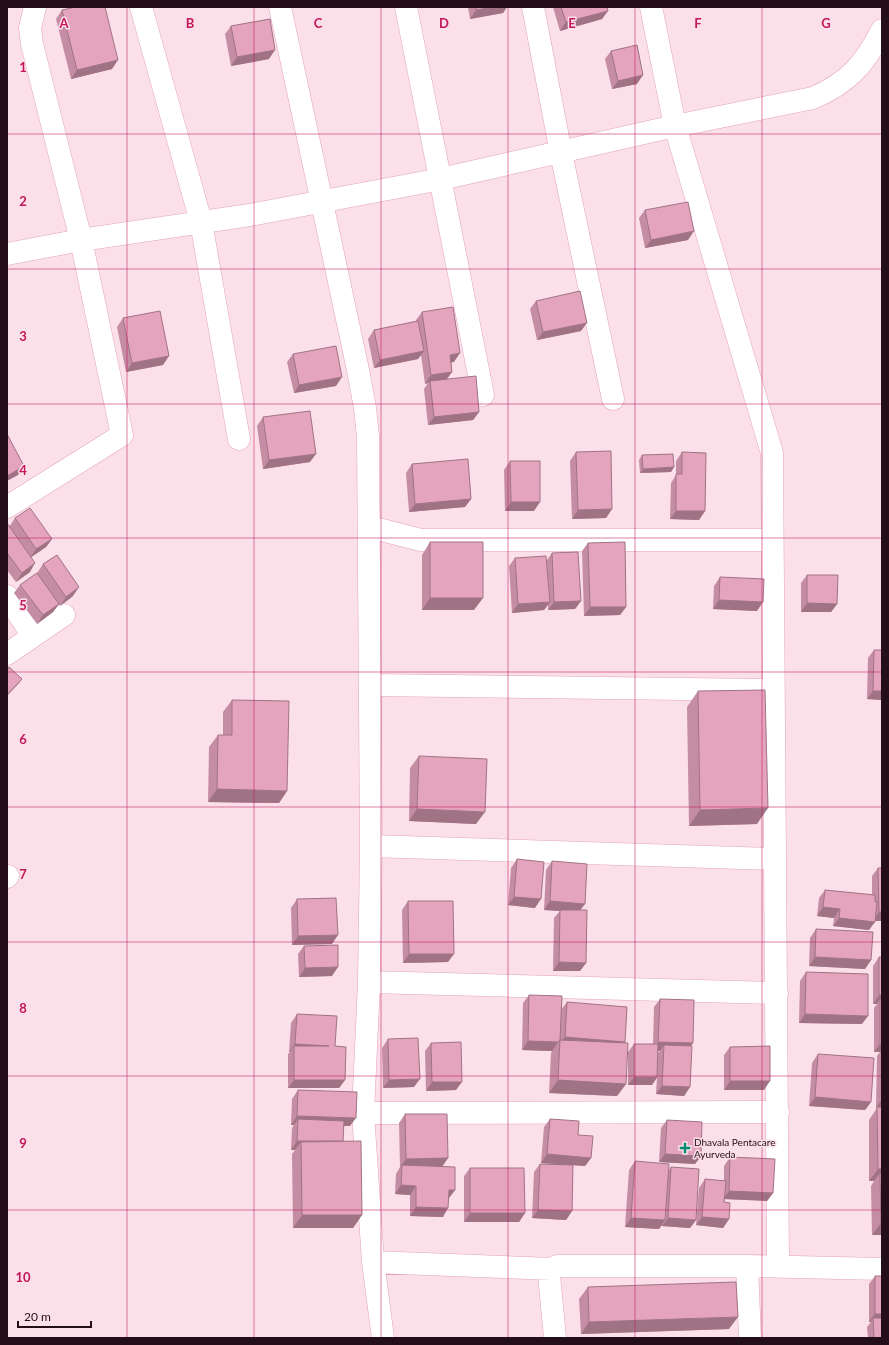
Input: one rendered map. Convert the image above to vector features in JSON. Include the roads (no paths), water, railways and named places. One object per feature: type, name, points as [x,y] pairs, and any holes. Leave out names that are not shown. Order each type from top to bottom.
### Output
[{"type":"street","points":[[7,507],[122,435],[81,240],[32,44],[30,28],[35,7]]},
{"type":"street","points":[[141,7],[201,222],[239,439]]},
{"type":"street","points":[[280,7],[365,408],[370,465],[371,846],[369,982],[363,1113],[373,1262],[383,1338]]},
{"type":"street","points":[[406,7],[484,395]]},
{"type":"street","points":[[533,7],[561,153],[613,399]]},
{"type":"street","points":[[651,7],[675,126],[772,453],[771,540],[774,859],[777,992],[778,1267]]},
{"type":"street","points":[[7,254],[81,240],[201,222],[441,179],[675,126],[813,98],[830,91],[844,82],[859,68],[882,30]]},
{"type":"street","points":[[859,68],[882,58]]},
{"type":"street","points":[[370,527],[421,540],[771,540]]},
{"type":"street","points":[[7,596],[32,635]]},
{"type":"street","points":[[7,654],[32,635],[64,615]]},
{"type":"street","points":[[371,685],[773,690]]},
{"type":"street","points":[[371,846],[774,859]]},
{"type":"street","points":[[369,982],[777,992]]},
{"type":"street","points":[[363,1113],[778,1112]]},
{"type":"street","points":[[373,1262],[552,1269],[564,1265],[747,1266],[882,1269]]},
{"type":"street","points":[[747,1266],[750,1338]]},
{"type":"street","points":[[552,1269],[549,1275],[549,1280],[555,1338]]},
{"type":"place","name":"Dhavala Pentacare Ayurveda","points":[[685,1148]]}]
